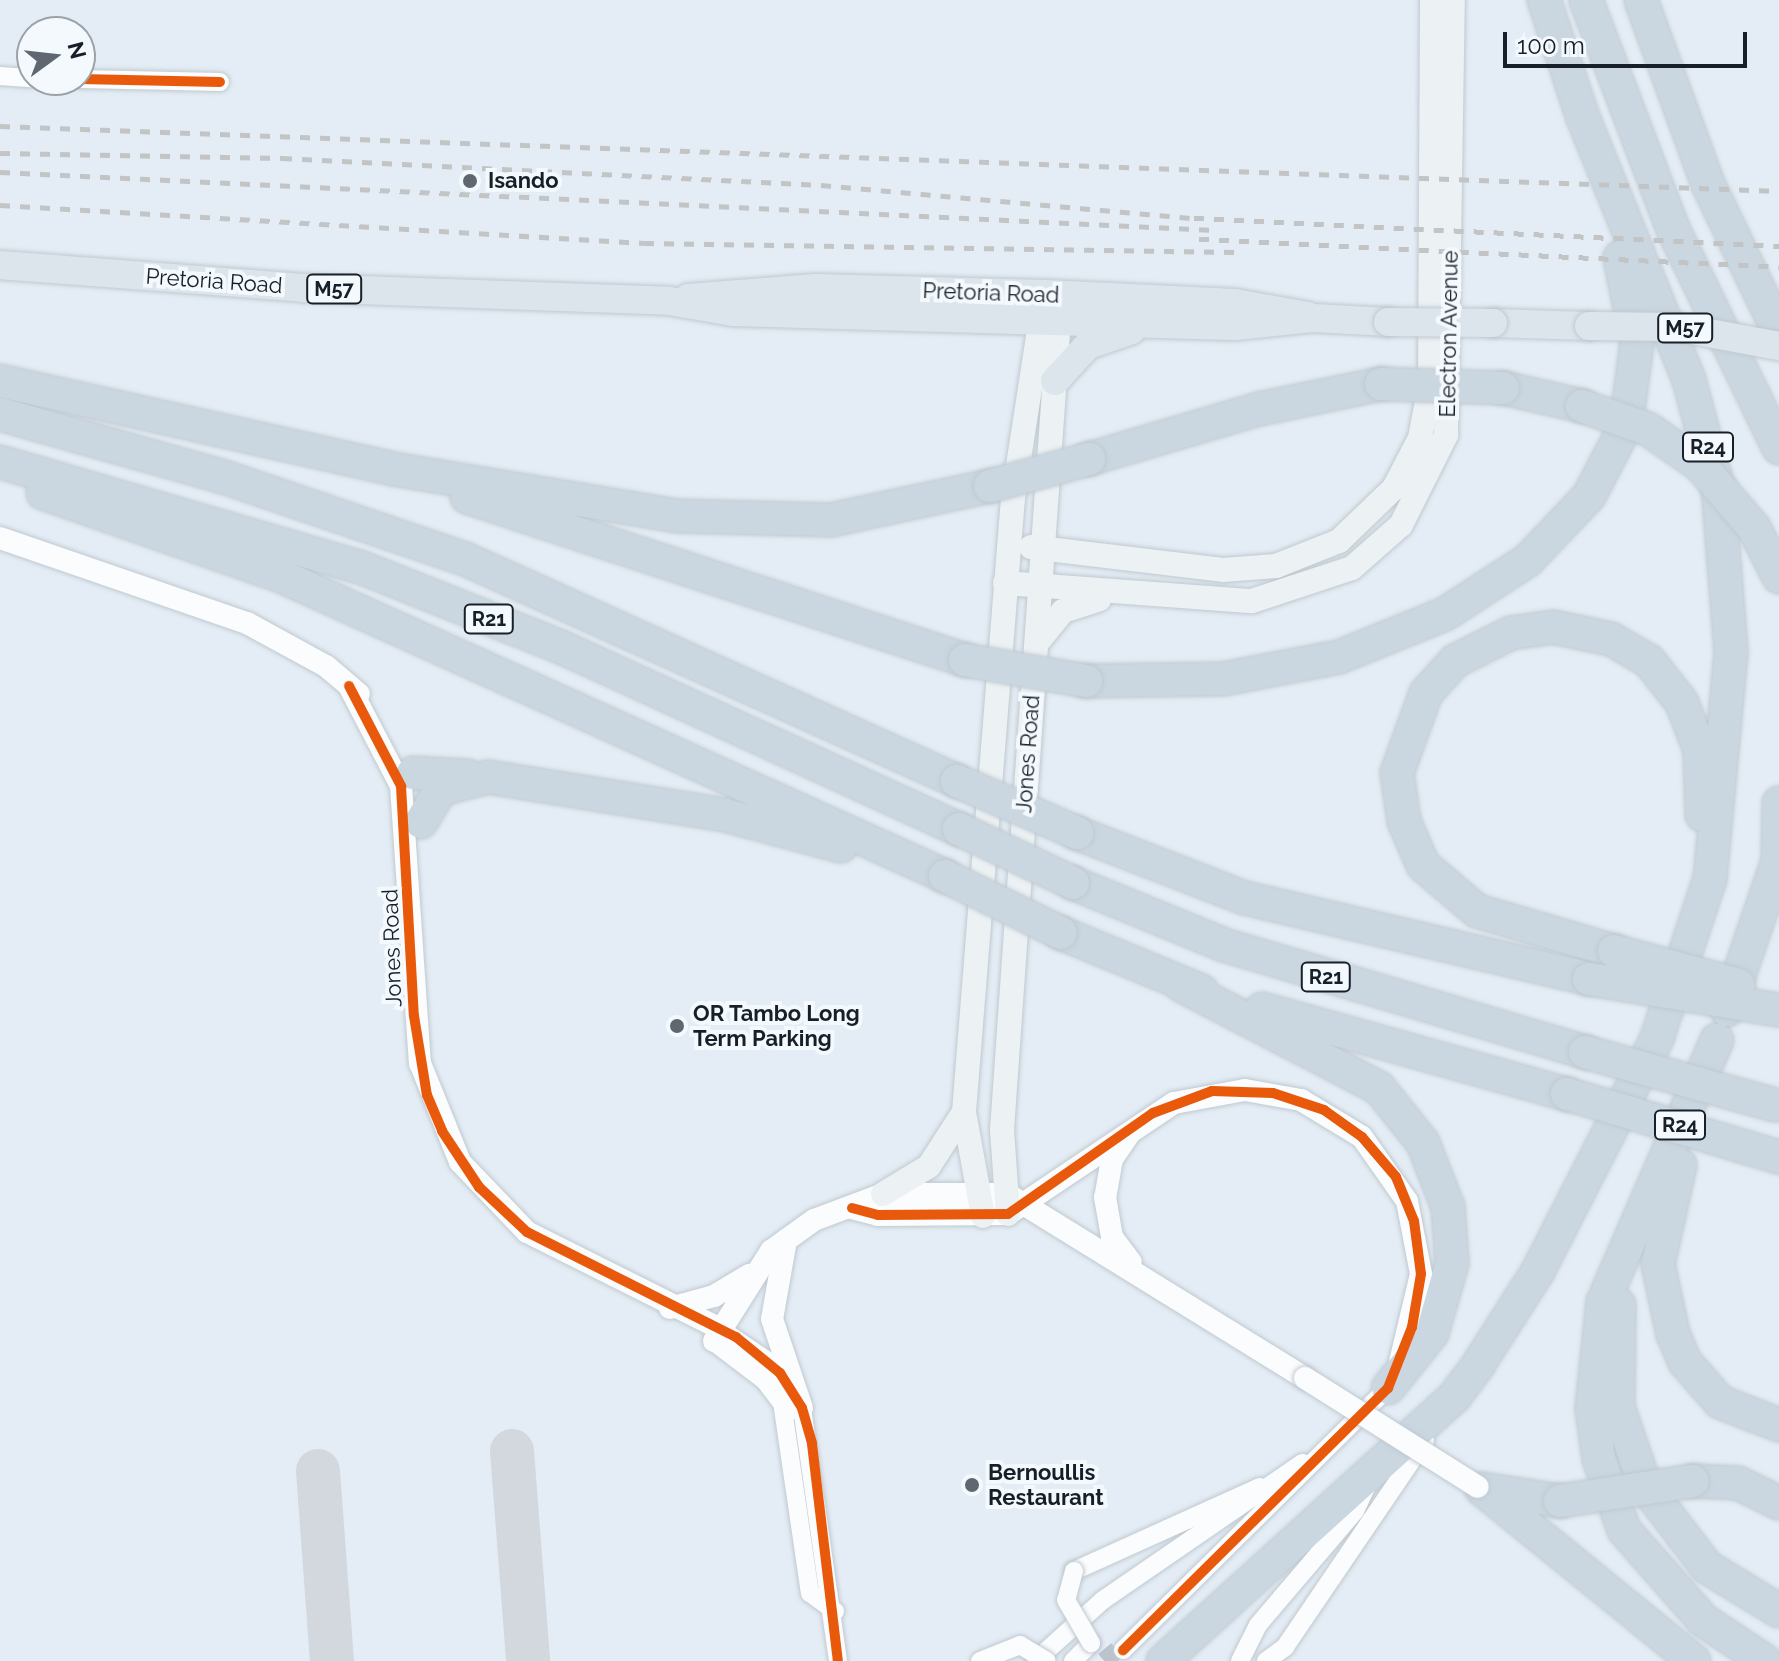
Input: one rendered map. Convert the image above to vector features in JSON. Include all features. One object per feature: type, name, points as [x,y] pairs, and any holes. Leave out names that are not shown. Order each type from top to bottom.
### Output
[{"type":"highway","points":[[393,469],[965,660],[1086,681],[1270,673],[1395,638],[1528,560],[1603,475],[1634,392],[1634,311],[1565,99],[1544,0]]},
{"type":"highway","name":"R24","points":[[1455,1396],[1524,1295],[1586,1184],[1657,1038],[1698,918],[1719,837],[1728,730],[1729,591],[1718,487],[1689,380],[1583,118],[1544,0]]},
{"type":"highway","points":[[1586,0],[1673,229],[1779,448]]},
{"type":"highway","points":[[1641,0],[1708,184],[1779,332]]},
{"type":"highway","points":[[0,381],[393,469],[655,513],[757,522],[879,515],[1089,459],[1259,409],[1381,384],[1503,388],[1582,406],[1648,429],[1700,465],[1754,528],[1779,577]]},
{"type":"highway","name":"R21","points":[[0,414],[207,471],[465,559],[957,781],[1077,833],[1245,898],[1589,979],[1779,1010]]},
{"type":"highway","points":[[10,465],[46,496],[281,576],[1181,985],[1379,1088],[1423,1143],[1448,1207],[1452,1263],[1432,1333],[1388,1388]]},
{"type":"highway","name":"R21","points":[[10,465],[360,567],[561,647],[1073,883],[1224,945],[1777,1106]]},
{"type":"highway","points":[[1698,918],[1700,750],[1667,682],[1628,648],[1573,628],[1532,628],[1488,641],[1441,674],[1405,735],[1398,795],[1413,844],[1437,882],[1477,911],[1779,996]]},
{"type":"highway","points":[[413,773],[475,777],[725,815],[914,863]]},
{"type":"highway","points":[[421,822],[441,789],[475,777]]},
{"type":"highway","points":[[1778,860],[1779,803]]},
{"type":"highway","name":"R24","points":[[1643,1209],[1717,1040],[1778,860]]},
{"type":"highway","points":[[1181,985],[1779,1157]]},
{"type":"highway","points":[[1717,1040],[1664,1225],[1662,1300],[1702,1385],[1741,1414],[1779,1425]]},
{"type":"highway","points":[[1643,1209],[1616,1321],[1623,1431],[1645,1486],[1684,1543],[1738,1590],[1779,1611]]},
{"type":"highway","points":[[1643,1209],[1594,1334],[1599,1459],[1624,1530],[1647,1560],[1703,1620],[1765,1661]]},
{"type":"highway","points":[[1163,1661],[1455,1396]]},
{"type":"highway","points":[[1480,1488],[1560,1501],[1693,1481],[1738,1483],[1779,1503]]},
{"type":"highway","points":[[1480,1488],[1694,1661]]},
{"type":"main road","name":"Electron Avenue","points":[[1009,544],[1223,570],[1300,560],[1358,526],[1410,465],[1430,385],[1432,0]]},
{"type":"main road","name":"Electron Avenue","points":[[1005,583],[1117,596],[1240,602],[1307,589],[1377,549],[1428,482],[1450,403],[1453,0]]},
{"type":"main road","name":"Pretoria Road","points":[[0,265],[303,288],[669,301],[724,291],[816,288],[1052,306],[1247,304],[1313,318],[1677,327],[1779,346]]},
{"type":"main road","name":"Pretoria Road","points":[[1052,306],[1156,324],[1274,326],[1313,318]]},
{"type":"main road","name":"Jones Road","points":[[1014,1204],[1002,1130],[1055,381],[1052,306]]},
{"type":"main road","name":"Jones Road","points":[[964,1112],[1009,544],[1052,306]]},
{"type":"main road","points":[[1055,381],[1088,345],[1156,324]]},
{"type":"main road","points":[[1048,493],[1064,534],[1093,554]]},
{"type":"main road","points":[[1035,646],[1063,611],[1117,596]]},
{"type":"main road","points":[[883,1194],[929,1166],[964,1112]]},
{"type":"main road","points":[[964,1112],[982,1205]]},
{"type":"street","points":[[96,79],[220,82]]},
{"type":"street","name":"Jones Road","points":[[0,538],[247,623],[349,686],[375,708],[413,773],[421,822],[413,912]]},
{"type":"street","name":"Jones Road","points":[[349,686],[401,786],[413,912],[420,1063],[460,1162],[527,1232],[711,1331]]},
{"type":"street","points":[[1014,1204],[1137,1123],[1199,1094],[1245,1090],[1301,1100],[1362,1137],[1396,1177],[1419,1241],[1415,1315],[1388,1388],[1120,1650]]},
{"type":"street","points":[[1137,1123],[1112,1159],[1105,1210],[1117,1246],[1151,1281]]},
{"type":"street","points":[[835,1611],[810,1593],[792,1405],[711,1331],[754,1272],[786,1239],[814,1220],[883,1194],[982,1205]]},
{"type":"street","points":[[852,1208],[1014,1204],[1151,1281],[1480,1488]]},
{"type":"street","points":[[786,1239],[772,1319],[813,1478],[835,1611],[838,1661]]},
{"type":"street","points":[[670,1308],[714,1296],[754,1272]]},
{"type":"street","points":[[1266,1661],[1285,1647],[1455,1396]]},
{"type":"street","points":[[1035,1661],[1103,1600],[1333,1445]]},
{"type":"street","points":[[1240,1661],[1258,1625],[1355,1511],[1371,1473]]},
{"type":"street","points":[[1073,1661],[1091,1643],[1066,1600],[1074,1571],[1279,1479]]},
{"type":"street","points":[[980,1661],[1020,1645],[1047,1661]]},
{"type":"taxiway","points":[[512,1451],[528,1661]]},
{"type":"taxiway","points":[[318,1471],[332,1661]]},
{"type":"tunnel","points":[[1104,1661],[1117,1650]]},
{"type":"railway","points":[[0,126],[1779,191]]},
{"type":"railway","points":[[0,153],[282,158],[821,185],[1194,218],[1779,246]]},
{"type":"railway","points":[[0,172],[1215,230]]},
{"type":"railway","points":[[0,205],[644,243],[1235,252]]},
{"type":"railway","points":[[1199,239],[1779,267]]},
{"type":"cycle path","points":[[96,79],[220,82]]},
{"type":"cycle path","points":[[349,686],[401,786],[414,1016],[427,1095],[442,1131],[479,1187],[527,1232],[736,1337],[780,1373],[802,1408],[812,1444],[838,1661]]},
{"type":"cycle path","points":[[852,1208],[878,1215],[1008,1214],[1153,1113],[1212,1091],[1273,1093],[1324,1110],[1362,1137],[1396,1177],[1414,1221],[1421,1274],[1412,1327],[1388,1388],[1123,1650]]},
{"type":"place","name":"Isando","points":[[470,181]]},
{"type":"place","name":"OR Tambo Long Term Parking","points":[[677,1026]]},
{"type":"place","name":"Bernoullis Restaurant","points":[[972,1485]]}]
